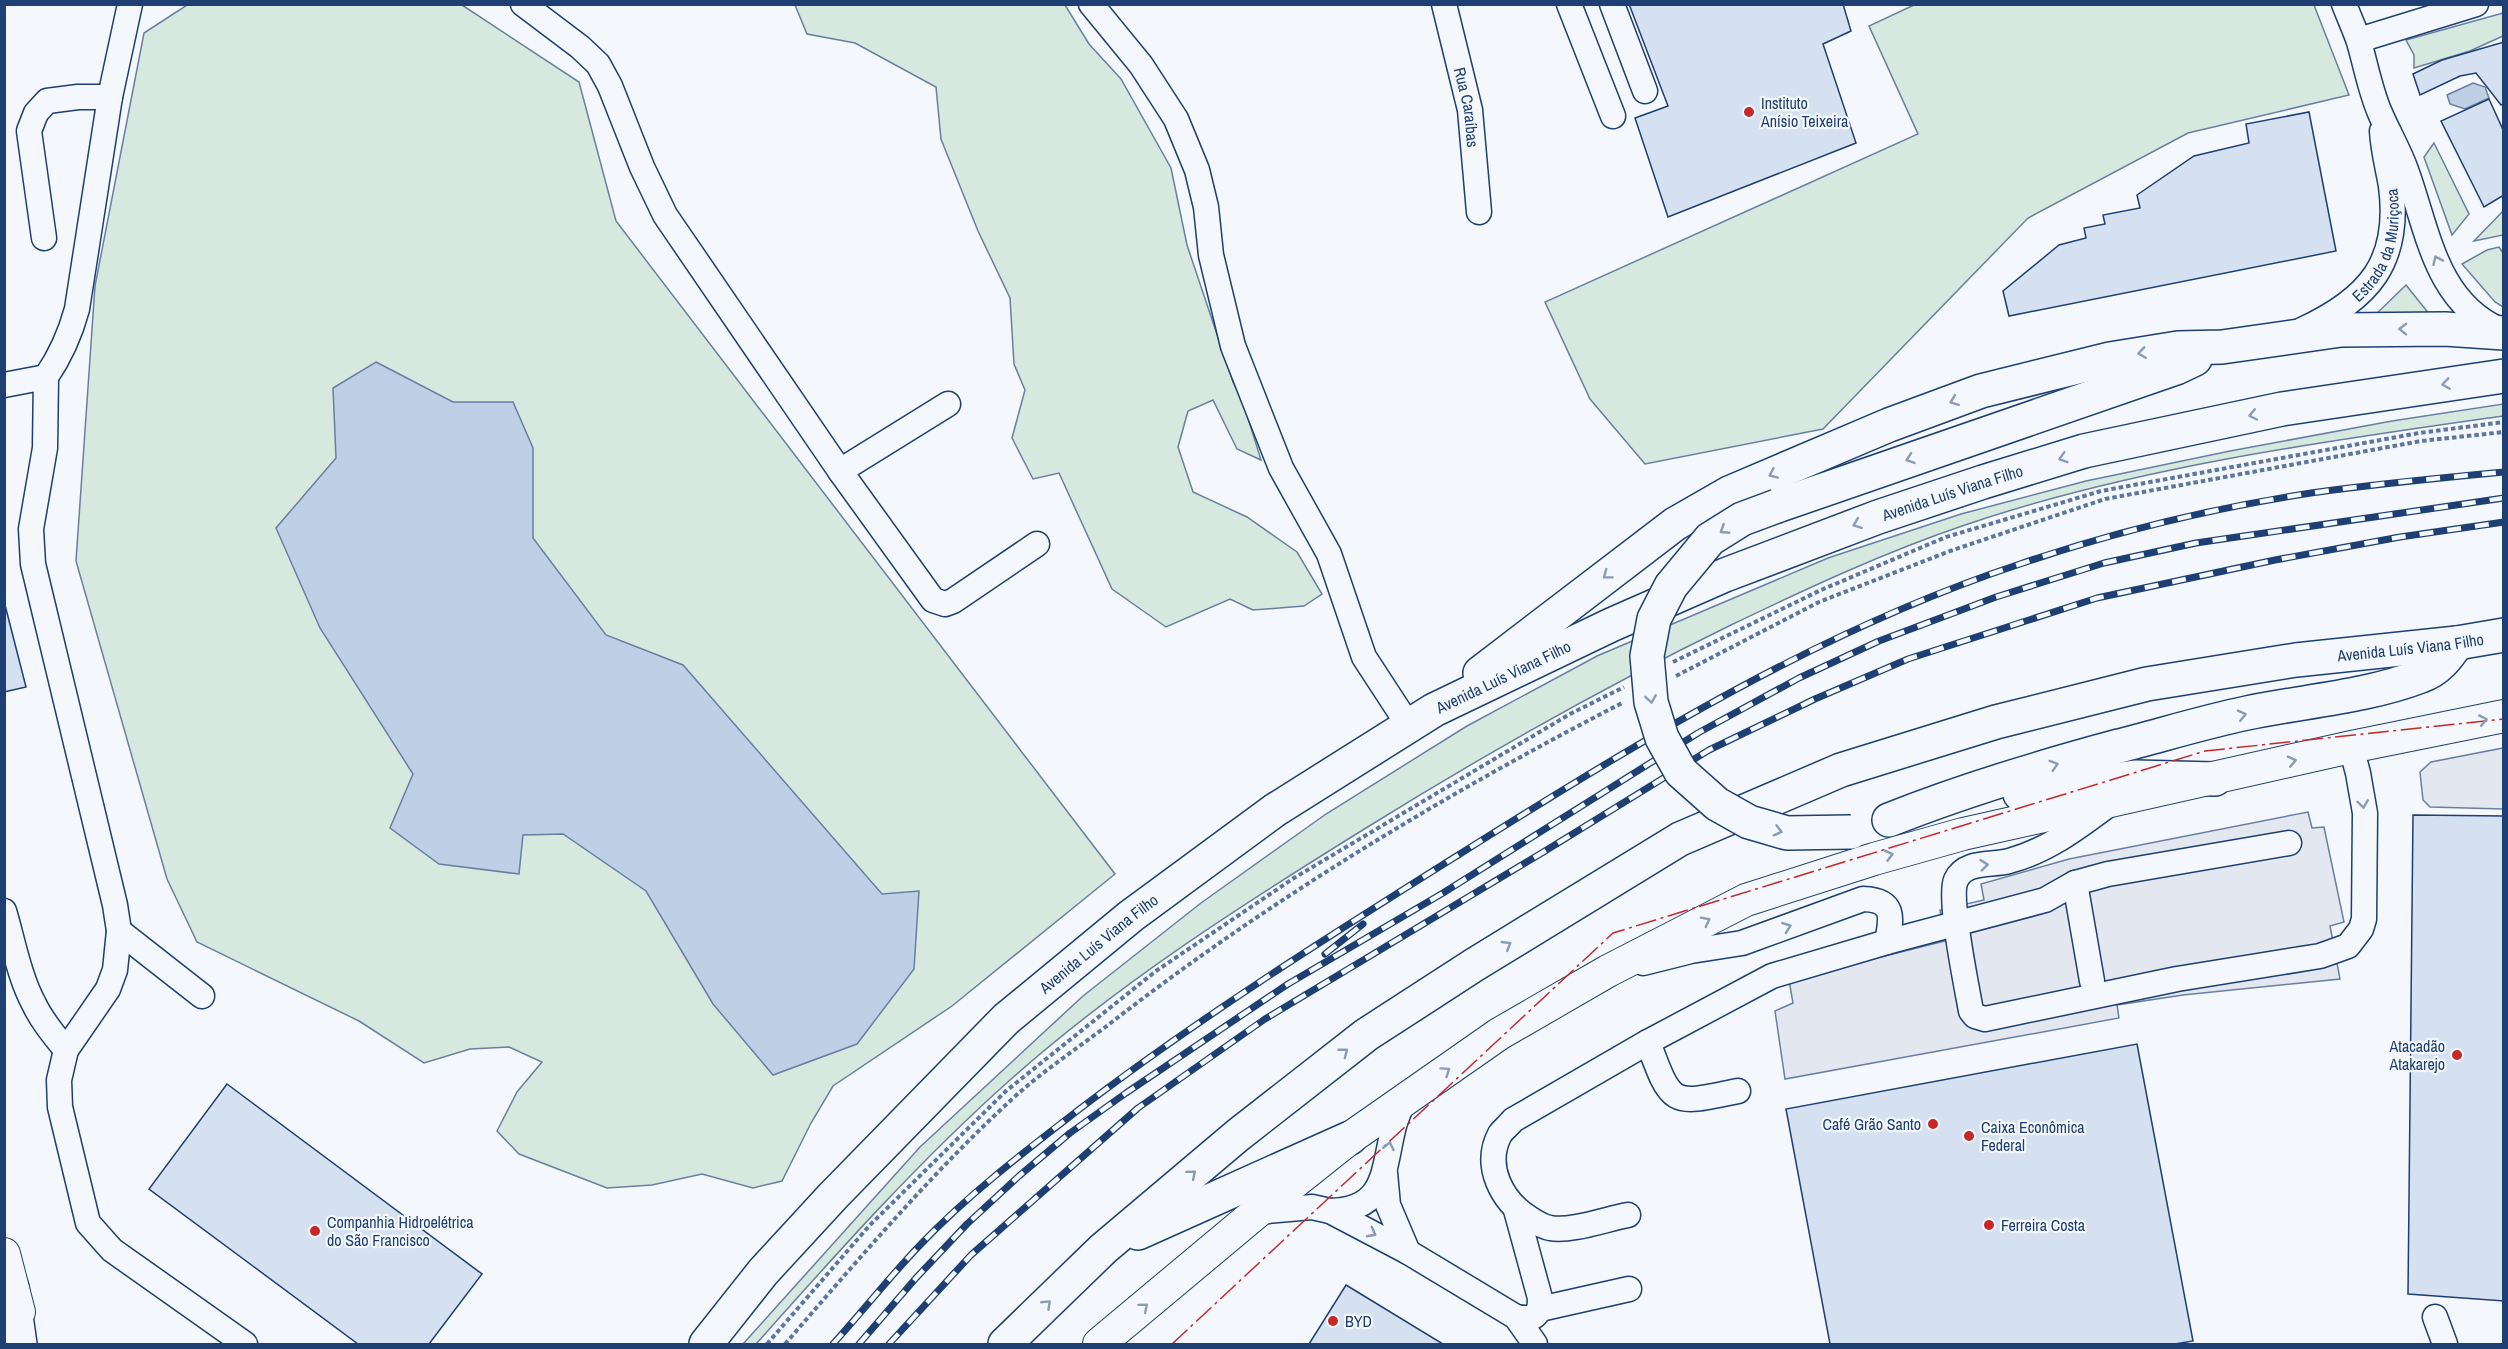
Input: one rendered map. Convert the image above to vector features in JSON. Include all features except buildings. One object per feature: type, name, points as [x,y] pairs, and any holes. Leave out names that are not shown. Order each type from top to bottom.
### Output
[{"type":"highway","points":[[1422,718],[1666,531],[1729,493],[1889,425],[1981,391],[2130,355],[2178,348],[2222,347],[2341,330],[2504,332]]},
{"type":"highway","points":[[2222,347],[2176,368],[1776,506],[1742,519],[1710,539],[1671,586],[1654,619],[1647,656],[1651,702],[1662,738],[1681,772],[1717,804],[1749,822],[1787,833],[1851,832],[1964,792],[2184,729],[2396,684],[2422,676],[2437,668],[2448,658],[2457,643]]},
{"type":"highway","name":"Avenida Luís Viana Filho","points":[[706,1344],[763,1272],[841,1187],[1005,1019],[1131,916],[1275,810],[1422,718],[1611,625],[1725,575],[1878,517],[1983,482],[2084,451],[2282,409],[2504,376]]},
{"type":"highway","name":"Avenida Luís Viana Filho","points":[[1005,1344],[1103,1249],[1238,1135],[1366,1035],[1474,965],[1680,839],[1841,770],[1996,722],[2147,684],[2296,660],[2457,643],[2504,635]]},
{"type":"highway","points":[[1889,820],[2060,786],[2135,777],[2215,779]]},
{"type":"highway","points":[[1103,1249],[1350,1138]]},
{"type":"highway","points":[[12,1287],[27,1339]]},
{"type":"main road","points":[[1099,1344],[1350,1138],[1499,1034],[1608,971],[1746,900],[1874,859],[1963,834],[2351,747],[2504,716]]},
{"type":"main road","points":[[4,1254],[12,1287]]},
{"type":"street","points":[[130,4],[110,98],[77,309],[63,351],[46,377],[45,448],[31,528],[33,564],[115,906],[119,931],[115,970],[108,989],[66,1050],[59,1080],[60,1107],[88,1223],[112,1250],[245,1344]]},
{"type":"street","points":[[523,4],[580,47],[598,64],[610,86],[642,167],[665,215],[840,471],[933,600],[939,603],[953,601],[1037,544]]},
{"type":"street","points":[[1091,4],[1141,65],[1176,119],[1197,170],[1202,189],[1211,255],[1233,346],[1281,468],[1329,554],[1364,657],[1422,718]]},
{"type":"street","name":"Rua Caraíbas","points":[[1444,4],[1470,110],[1479,212]]},
{"type":"street","points":[[1569,4],[1613,116]]},
{"type":"street","points":[[1612,4],[1645,91]]},
{"type":"street","name":"Estrada da Muriçoca","points":[[2289,336],[2320,322],[2362,292],[2388,253],[2393,231],[2391,185],[2383,150],[2380,114],[2359,40],[2344,4]]},
{"type":"street","points":[[2359,40],[2476,4]]},
{"type":"street","points":[[44,238],[29,131],[36,113],[47,101],[78,97],[110,98]]},
{"type":"street","name":"Estrada da Muriçoca","points":[[2380,114],[2397,146],[2422,222],[2444,277],[2471,313],[2504,332]]},
{"type":"street","points":[[4,385],[46,377]]},
{"type":"street","points":[[840,471],[948,404]]},
{"type":"street","points":[[2116,799],[2050,845],[2009,861],[1968,867],[1956,879],[1953,889],[1957,925],[1971,1011],[1975,1016],[1984,1019],[2177,980],[2320,956],[2348,946],[2361,929],[2364,919],[2365,813],[2351,747]]},
{"type":"street","points":[[1628,1215],[1563,1228],[1549,1228],[1516,1210],[1503,1195],[1496,1175],[1495,1155],[1500,1135],[1513,1120],[1648,1042],[1772,976],[1887,942],[2045,900],[2075,884],[2126,870],[2289,843]]},
{"type":"street","points":[[2075,884],[2092,981]]},
{"type":"street","points":[[1608,971],[1691,951],[1742,943],[1863,899],[1876,899],[1883,903],[1889,911],[1891,922],[1887,942]]},
{"type":"street","points":[[4,911],[21,973],[33,1003],[66,1050]]},
{"type":"street","points":[[119,931],[202,996]]},
{"type":"street","points":[[1648,1042],[1664,1085],[1678,1097],[1702,1098],[1738,1091]]},
{"type":"street","points":[[1404,1100],[1393,1127],[1385,1173],[1388,1205],[1408,1252]]},
{"type":"street","points":[[1257,1212],[1312,1207],[1330,1211],[1348,1211],[1374,1196],[1385,1173]]},
{"type":"street","points":[[1330,1211],[1408,1252],[1516,1317],[1527,1319],[1535,1316],[1540,1309],[1540,1298],[1516,1210]]},
{"type":"street","points":[[1540,1309],[1629,1289]]},
{"type":"street","points":[[1516,1317],[1534,1344]]},
{"type":"street","points":[[2435,1317],[2445,1344]]},
{"type":"path","points":[[1667,665],[1821,590],[1946,537],[2101,491],[2419,433],[2504,422]]},
{"type":"path","points":[[1671,678],[1819,602],[1950,550],[2104,499],[2421,441],[2504,432]]},
{"type":"path","points":[[767,1344],[869,1226],[1005,1090],[1156,971],[1294,878],[1570,714],[1628,685]]},
{"type":"path","points":[[785,1344],[887,1226],[1012,1100],[1162,983],[1303,887],[1522,754],[1628,700]]},
{"type":"shaded area","points":[[1916,4],[2314,5],[2349,95],[2188,133],[2028,218],[1823,429],[1645,464],[1590,399],[1545,302],[1918,134],[1869,26]]},
{"type":"shaded area","points":[[187,5],[462,5],[579,82],[616,221],[1115,874],[952,1006],[833,1086],[811,1123],[782,1181],[753,1188],[702,1174],[652,1185],[607,1188],[519,1154],[497,1131],[517,1092],[542,1062],[509,1047],[470,1049],[424,1063],[359,1021],[197,942],[167,879],[76,561],[95,286],[144,33]]},
{"type":"shaded area","points":[[795,5],[1065,5],[1089,44],[1121,79],[1171,168],[1187,245],[1233,382],[1243,402],[1261,460],[1237,449],[1213,400],[1188,411],[1178,447],[1193,492],[1247,517],[1297,552],[1322,594],[1304,606],[1253,610],[1230,599],[1166,627],[1112,589],[1059,473],[1033,479],[1012,438],[1025,390],[1014,364],[1010,298],[978,231],[941,139],[936,87],[855,43],[807,34]]},
{"type":"shaded area","points":[[2503,13],[2503,36],[2470,51],[2414,68],[2414,55],[2406,40]]},
{"type":"shaded area","points":[[2434,143],[2469,214],[2452,235],[2424,157]]},
{"type":"shaded area","points":[[2503,211],[2503,235],[2474,241]]},
{"type":"shaded area","points":[[2499,247],[2503,253],[2503,307],[2495,302],[2462,264],[2487,250]]},
{"type":"shaded area","points":[[2406,285],[2434,320],[2371,319]]},
{"type":"shaded area","points":[[2503,404],[2503,416],[2368,435],[2231,458],[2096,487],[1965,525],[1818,584],[1684,648],[1592,697],[1456,774],[1320,857],[1183,946],[1094,1010],[1010,1080],[943,1143],[848,1242],[756,1344],[743,1344],[920,1147],[1083,996],[1201,903],[1326,814],[1467,726],[1597,656],[1828,558],[1961,514],[2086,481],[2230,451],[2392,421]]},
{"type":"shaded area","points":[[2503,748],[2503,809],[2430,807],[2423,800],[2420,772],[2431,762]]},
{"type":"shaded area","points":[[2308,812],[2312,828],[2324,827],[2344,922],[2330,926],[2340,979],[2183,995],[2117,1005],[2119,1018],[1785,1079],[1775,1011],[1793,1003],[1789,980],[1945,941],[1940,910],[1984,900],[1981,884],[2069,859]]},
{"type":"water","points":[[2473,83],[2485,87],[2489,98],[2465,109],[2450,104],[2447,95]]},
{"type":"water","points":[[376,362],[453,402],[513,402],[533,448],[533,538],[606,635],[683,665],[882,894],[919,891],[914,969],[857,1044],[773,1075],[713,1004],[646,891],[563,834],[523,835],[519,874],[439,864],[390,828],[413,774],[320,628],[276,528],[336,458],[333,388]]},
{"type":"railway","points":[[833,1344],[911,1255],[959,1207],[1017,1158],[1123,1076],[1267,977],[1414,883],[1597,769],[1733,691],[1873,621],[2020,564],[2091,542],[2164,522],[2274,499],[2359,487],[2504,472]]},
{"type":"railway","points":[[859,1344],[967,1224],[1070,1133],[1126,1093],[1288,984],[1443,893],[1698,733],[1799,678],[1879,641],[1996,597],[2104,563],[2196,543],[2504,498]]},
{"type":"railway","points":[[889,1344],[971,1255],[1138,1108],[1265,1019],[1709,750],[1815,699],[1908,659],[2097,598],[2275,560],[2400,537],[2504,522]]},
{"type":"railway","points":[[1325,954],[1363,924]]},
{"type":"power","points":[[1172,1344],[1613,933],[2205,751],[2504,719]]},
{"type":"place","name":"Instituto Anísio Teixeira","points":[[1749,112]]},
{"type":"place","name":"Atacadão Atakarejo","points":[[2457,1055]]},
{"type":"place","name":"Café Grão Santo","points":[[1933,1124]]},
{"type":"place","name":"Caixa Econômica Federal","points":[[1969,1136]]},
{"type":"place","name":"Ferreira Costa","points":[[1989,1225]]},
{"type":"place","name":"Companhia Hidroelétrica do São Francisco","points":[[315,1231]]},
{"type":"place","name":"BYD","points":[[1333,1321]]}]
